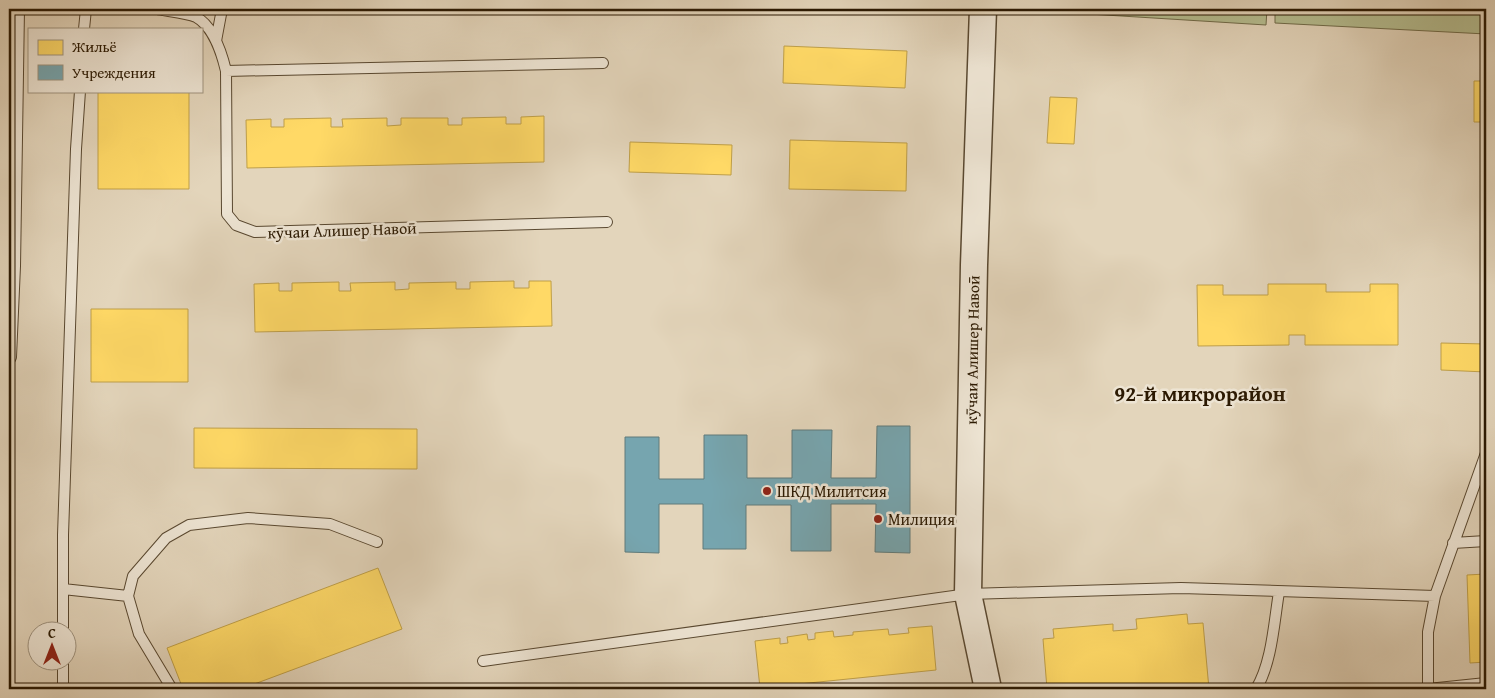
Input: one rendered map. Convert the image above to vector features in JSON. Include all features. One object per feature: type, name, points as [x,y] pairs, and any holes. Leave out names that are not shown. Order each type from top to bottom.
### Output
[{"type":"street","name":"кӯчаи Алишер Навоӣ","points":[[983,9],[974,265],[968,594],[988,689]]},
{"type":"lane","points":[[9,361],[11,357],[15,266],[19,9]]},
{"type":"lane","points":[[84,28],[86,9]]},
{"type":"lane","name":"кӯчаи Алишер Навоӣ","points":[[156,9],[196,17],[216,40],[222,55],[226,72],[227,214],[236,225],[255,232],[607,222]]},
{"type":"lane","name":"кӯчаи Алишер Навоӣ","points":[[216,40],[222,9]]},
{"type":"lane","points":[[226,72],[602,63]]},
{"type":"lane","points":[[63,620],[63,535],[76,148],[80,92]]},
{"type":"lane","points":[[1486,453],[1435,596],[1428,632],[1428,689],[1486,683]]},
{"type":"lane","points":[[172,689],[138,634],[128,596],[134,576],[166,538],[189,524],[248,518],[330,524],[377,542]]},
{"type":"lane","points":[[1453,543],[1486,541]]},
{"type":"lane","points":[[482,661],[968,594],[1181,588],[1435,596]]},
{"type":"lane","points":[[63,589],[128,596]]},
{"type":"lane","points":[[1256,689],[1263,677],[1274,627],[1278,592]]},
{"type":"lane","points":[[63,670],[63,689]]},
{"type":"green space","points":[[1058,9],[1267,9],[1266,25],[1057,12]]},
{"type":"green space","points":[[1275,9],[1486,9],[1486,34],[1275,23]]},
{"type":"building: Жильё","points":[[784,46],[907,51],[905,88],[783,83]]},
{"type":"building: Жильё","points":[[1474,81],[1486,81],[1486,122],[1474,122]]},
{"type":"building: Жильё","points":[[98,92],[189,92],[189,189],[98,189]]},
{"type":"building: Жильё","points":[[1050,97],[1077,98],[1074,144],[1047,143]]},
{"type":"building: Жильё","points":[[544,116],[544,162],[247,168],[246,120],[271,119],[271,127],[284,127],[284,119],[331,118],[331,127],[343,127],[342,119],[387,118],[387,126],[401,125],[401,118],[448,118],[448,125],[462,125],[462,118],[506,117],[506,124],[521,124],[521,117]]},
{"type":"building: Жильё","points":[[790,140],[907,143],[906,191],[789,189]]},
{"type":"building: Жильё","points":[[630,142],[732,145],[731,175],[629,172]]},
{"type":"building: Жильё","points":[[514,281],[514,288],[529,288],[529,281],[551,281],[552,326],[255,332],[254,284],[279,283],[279,291],[292,291],[292,283],[339,282],[339,291],[351,291],[350,283],[395,282],[395,290],[409,289],[409,283],[456,282],[456,289],[470,289],[470,282]]},
{"type":"building: Жильё","points":[[1268,284],[1326,284],[1326,292],[1370,292],[1370,284],[1398,284],[1398,345],[1305,345],[1305,335],[1289,335],[1289,345],[1198,346],[1197,285],[1223,285],[1223,295],[1268,295]]},
{"type":"building: Жильё","points":[[91,309],[188,309],[188,382],[91,382]]},
{"type":"building: Жильё","points":[[1441,343],[1486,344],[1486,372],[1441,370]]},
{"type":"building: Жильё","points":[[194,428],[417,429],[417,469],[194,468]]},
{"type":"building: Жильё","points":[[378,568],[402,629],[241,689],[183,689],[167,648]]},
{"type":"building: Жильё","points":[[1486,574],[1486,662],[1470,663],[1467,575]]},
{"type":"building: Жильё","points":[[1187,614],[1188,624],[1203,623],[1209,689],[1047,689],[1043,639],[1054,638],[1053,629],[1113,624],[1113,631],[1137,629],[1136,619]]},
{"type":"building: Жильё","points":[[932,626],[936,670],[760,688],[755,641],[780,638],[780,644],[788,643],[787,637],[807,634],[808,640],[815,639],[815,633],[833,631],[834,637],[853,635],[853,632],[888,629],[889,635],[909,633],[908,628]]},
{"type":"building: Учреждения","name":"ШКД Милитсия","points":[[877,426],[910,426],[910,553],[875,552],[876,504],[831,504],[831,551],[791,551],[791,505],[746,505],[746,549],[703,549],[703,504],[659,504],[659,553],[625,552],[625,437],[659,437],[659,479],[704,479],[704,435],[747,435],[747,478],[792,478],[792,430],[832,430],[831,478],[876,478]]},
{"type":"place","name":"ШКД Милитсия","points":[[767,491]]},
{"type":"place","name":"Милиция","points":[[878,519]]},
{"type":"district","name":"92-й микрорайон","points":[[1200,393]]}]
